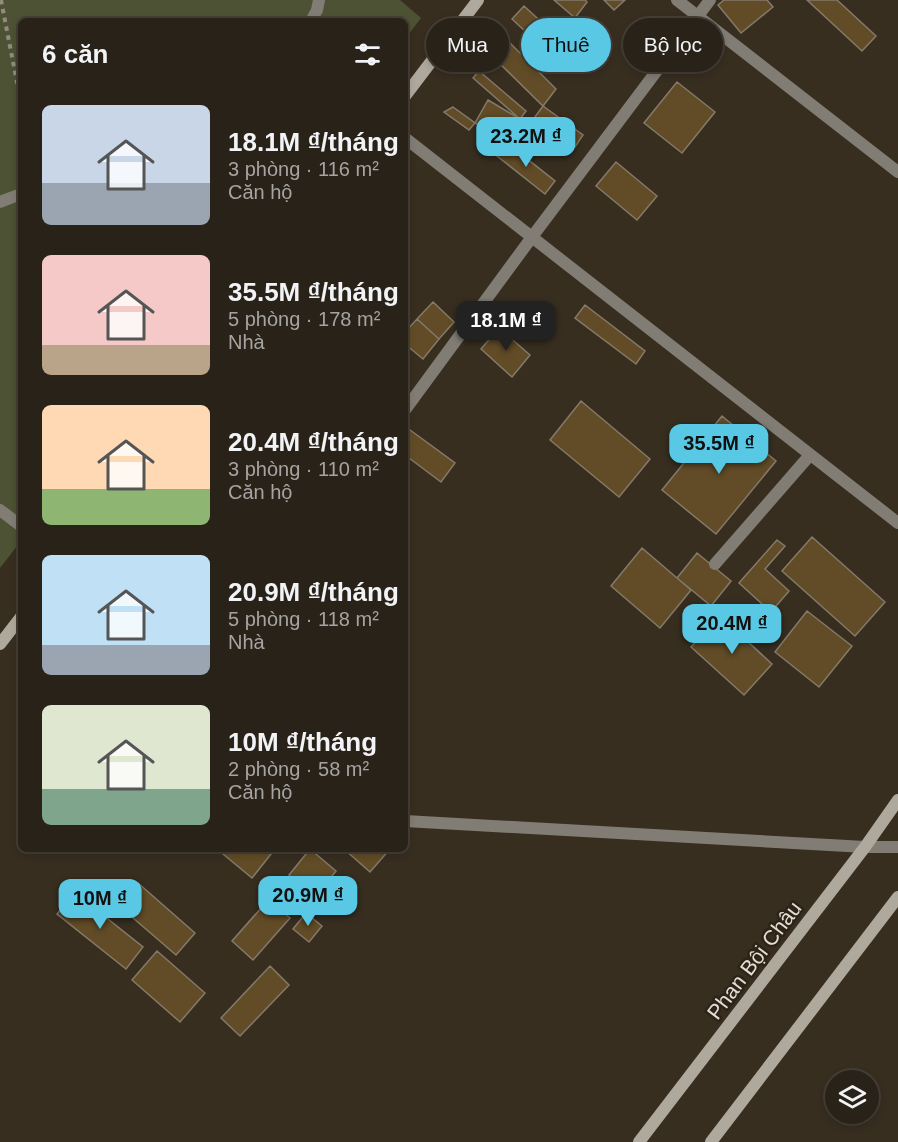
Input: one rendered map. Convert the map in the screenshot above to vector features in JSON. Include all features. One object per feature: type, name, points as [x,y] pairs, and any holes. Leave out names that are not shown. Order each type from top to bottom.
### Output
[{"type":"street","points":[[313,18],[319,0]]},
{"type":"street","points":[[408,92],[478,0]]},
{"type":"street","points":[[677,0],[898,172]]},
{"type":"street","points":[[408,406],[710,0]]},
{"type":"street","points":[[408,140],[898,523]]},
{"type":"street","points":[[0,202],[18,196]]},
{"type":"street","points":[[715,564],[810,455]]},
{"type":"street","points":[[0,510],[18,524]]},
{"type":"street","points":[[0,644],[18,621]]},
{"type":"street","name":"Phan Bội Châu","points":[[639,1142],[865,847],[898,800]]},
{"type":"street","points":[[408,821],[898,847]]},
{"type":"street","points":[[711,1142],[898,897]]},
{"type":"path","points":[[1,0],[18,88]]},
{"type":"green space","points":[[0,0],[400,0],[421,18],[408,35],[408,18],[18,18],[18,545],[0,568]]},
{"type":"building","points":[[554,0],[585,0],[587,2],[575,18]]},
{"type":"building","points":[[604,0],[625,0],[614,10]]},
{"type":"building","points":[[724,0],[767,0],[773,7],[741,33],[718,5]]},
{"type":"building","points":[[807,0],[837,0],[876,36],[862,51]]},
{"type":"building","points":[[524,6],[537,18],[521,18],[521,27],[512,19]]},
{"type":"building","points":[[509,42],[521,54],[521,72],[539,72],[556,89],[543,106],[508,72]]},
{"type":"building","points":[[480,72],[526,111],[520,119],[473,78]]},
{"type":"building","points":[[677,82],[715,112],[682,153],[644,123]]},
{"type":"building","points":[[488,100],[520,119],[507,143],[475,123]]},
{"type":"building","points":[[543,106],[583,135],[575,147],[534,118]]},
{"type":"building","points":[[453,107],[475,123],[469,130],[444,112]]},
{"type":"building","points":[[507,143],[555,181],[545,194],[497,156]]},
{"type":"building","points":[[616,162],[657,196],[637,220],[596,186]]},
{"type":"building","points":[[433,302],[454,322],[439,339],[417,319]]},
{"type":"building","points":[[585,305],[645,351],[636,364],[575,318]]},
{"type":"building","points":[[417,319],[439,339],[423,359],[408,346],[408,329]]},
{"type":"building","points":[[499,328],[530,355],[512,377],[481,349]]},
{"type":"building","points":[[581,401],[650,459],[619,497],[550,440]]},
{"type":"building","points":[[722,416],[776,461],[716,534],[662,490]]},
{"type":"building","points":[[408,428],[455,463],[441,482],[408,457]]},
{"type":"building","points":[[812,537],[885,602],[855,636],[782,571]]},
{"type":"building","points":[[777,540],[785,546],[765,569],[789,591],[771,612],[739,583]]},
{"type":"building","points":[[642,548],[691,590],[660,628],[611,586]]},
{"type":"building","points":[[697,553],[731,581],[711,606],[677,578]]},
{"type":"building","points":[[807,611],[852,646],[819,687],[775,652]]},
{"type":"building","points":[[720,616],[772,664],[744,695],[691,647]]},
{"type":"building","points":[[221,852],[269,852],[271,854],[252,878]]},
{"type":"building","points":[[308,852],[314,852],[336,871],[315,897],[289,875]]},
{"type":"building","points":[[347,852],[387,852],[370,872]]},
{"type":"building","points":[[138,883],[195,933],[176,955],[118,905]]},
{"type":"building","points":[[74,892],[143,947],[126,969],[57,914]]},
{"type":"building","points":[[269,899],[290,918],[253,960],[232,941]]},
{"type":"building","points":[[306,913],[322,926],[309,942],[293,929]]},
{"type":"building","points":[[157,951],[205,993],[180,1022],[132,980]]},
{"type":"building","points":[[270,966],[289,985],[240,1036],[221,1018]]}]
